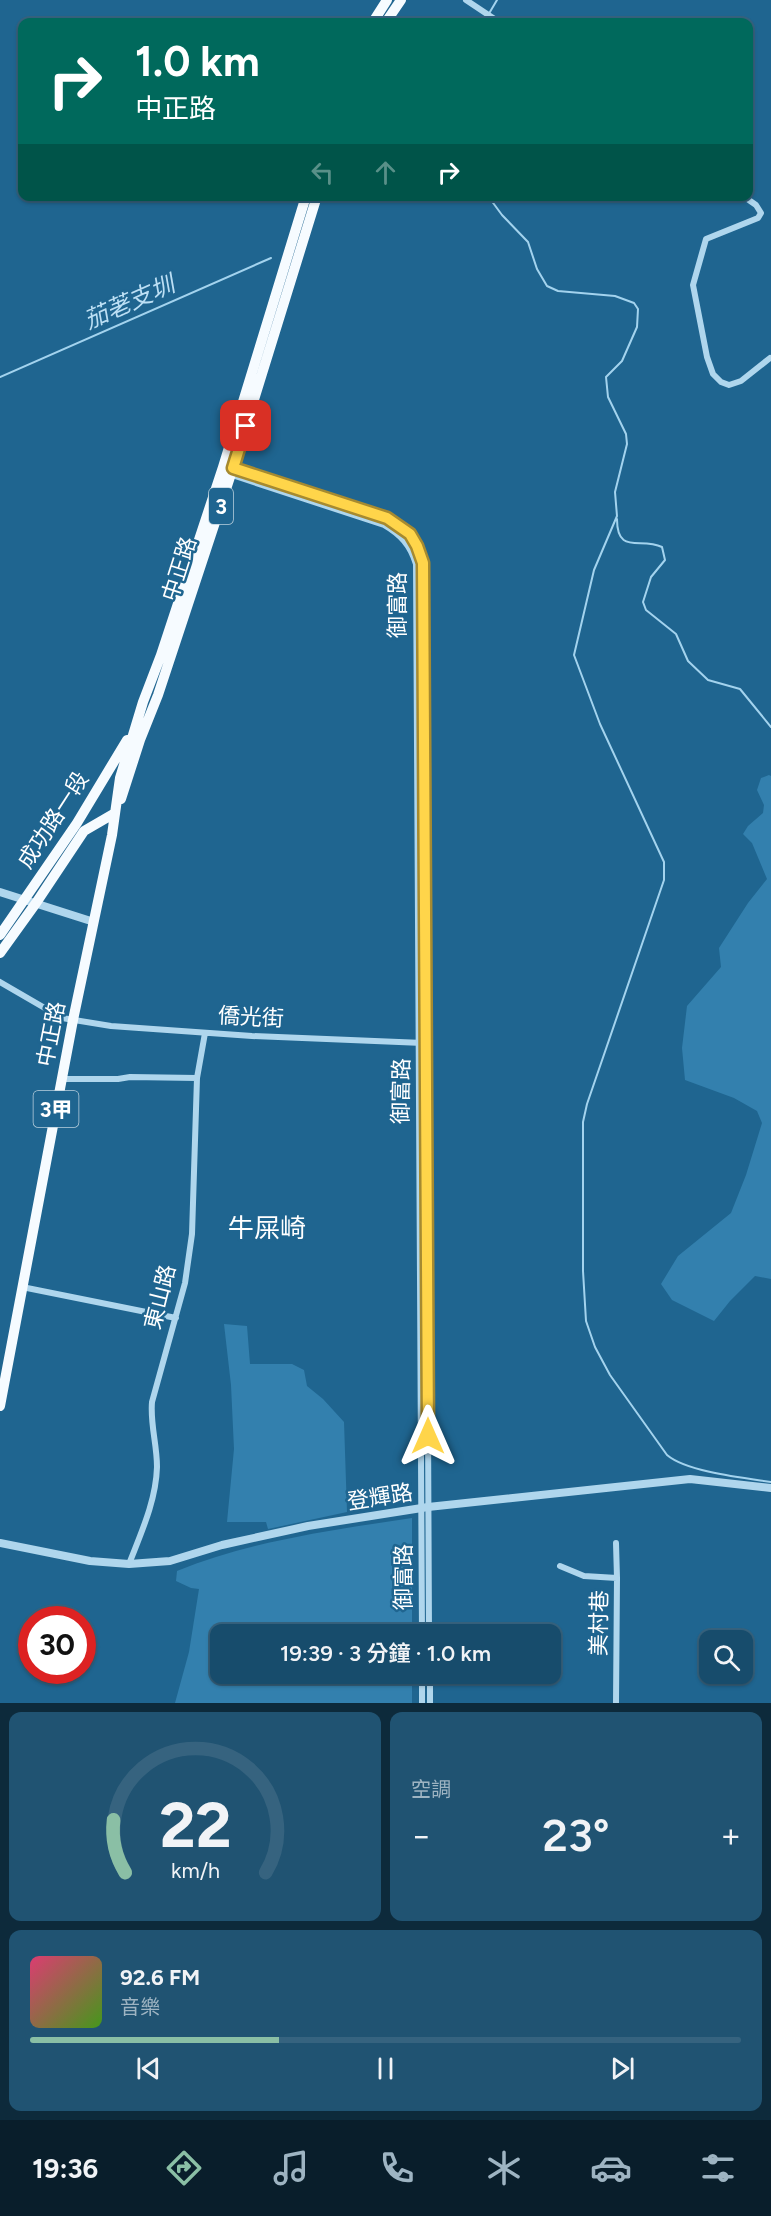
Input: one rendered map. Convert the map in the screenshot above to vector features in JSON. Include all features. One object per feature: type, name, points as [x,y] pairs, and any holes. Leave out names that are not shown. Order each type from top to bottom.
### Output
[{"type":"main road","points":[[376,18],[387,0]]},
{"type":"main road","points":[[389,18],[402,0]]},
{"type":"main road","name":"中正路","points":[[0,1406],[120,778],[136,724],[229,470],[305,201]]},
{"type":"main road","name":"中正路","points":[[115,813],[127,786],[140,740],[158,695],[314,201]]},
{"type":"main road","name":"成功路一段","points":[[0,935],[77,823],[136,724]]},
{"type":"main road","name":"成功路一段","points":[[0,953],[84,831],[115,813]]},
{"type":"street","points":[[466,0],[493,18]]},
{"type":"street","points":[[750,201],[756,205],[760,213],[758,218],[706,239],[693,285],[707,357],[713,375],[729,385],[741,381],[770,358]]},
{"type":"street","name":"御富路","points":[[229,470],[384,525],[404,539],[412,551],[416,564],[423,1043],[422,1624]]},
{"type":"street","points":[[0,892],[94,921]]},
{"type":"street","name":"僑光街","points":[[0,982],[62,1018],[111,1026],[205,1033],[423,1043]]},
{"type":"street","name":"東山路","points":[[129,1564],[153,1501],[157,1468],[151,1415],[152,1402],[185,1283],[192,1234],[197,1078],[205,1033]]},
{"type":"street","points":[[62,1079],[197,1078]]},
{"type":"street","points":[[22,1287],[176,1318]]},
{"type":"street","name":"登輝路","points":[[0,1543],[90,1561],[129,1564],[170,1561],[222,1545],[286,1531],[424,1508],[690,1479],[771,1488]]},
{"type":"street","name":"御富路","points":[[424,1508],[429,1624]]},
{"type":"street","name":"美村巷","points":[[616,1543],[616,1703]]},
{"type":"street","points":[[560,1566],[584,1576],[617,1578]]},
{"type":"street","points":[[422,1684],[422,1703]]},
{"type":"street","points":[[429,1684],[430,1703]]},
{"type":"shaded area","points":[[771,776],[771,1279],[755,1276],[714,1321],[672,1300],[661,1284],[678,1256],[731,1213],[746,1175],[762,1123],[757,1111],[734,1098],[685,1080],[682,1048],[687,1006],[721,967],[719,948],[748,903],[767,879],[752,843],[743,834],[748,826],[763,813],[764,805],[757,790],[761,778]]},
{"type":"shaded area","points":[[224,1324],[247,1326],[250,1364],[292,1364],[304,1370],[307,1386],[323,1399],[344,1422],[347,1512],[268,1529],[266,1522],[227,1522],[234,1449],[231,1385]]},
{"type":"shaded area","points":[[412,1518],[412,1624],[210,1624],[210,1684],[412,1684],[412,1703],[175,1703],[189,1652],[199,1589],[176,1581],[177,1571],[263,1544]]},
{"type":"waterway","points":[[486,18],[497,0]]},
{"type":"waterway","points":[[492,201],[528,242],[537,269],[547,286],[558,291],[615,296],[634,303],[638,309],[637,327],[622,361],[606,377],[608,397],[626,434],[627,444],[615,492],[617,516],[594,570],[574,655],[600,724],[664,862],[664,880],[587,1104],[583,1122],[583,1271],[586,1321],[595,1347],[610,1375],[667,1455],[676,1461],[702,1470],[771,1482]]},
{"type":"waterway","name":"茄荖支圳","points":[[0,377],[271,258]]},
{"type":"waterway","points":[[617,519],[618,530],[625,541],[662,547],[665,560],[651,577],[643,602],[646,610],[676,634],[688,661],[708,680],[740,689],[771,727]]},
{"type":"district","name":"牛屎崎","points":[[267,1228]]},
{"type":"route","points":[[246,426],[233,468],[387,518],[410,534],[423,563],[428,1436]]}]
